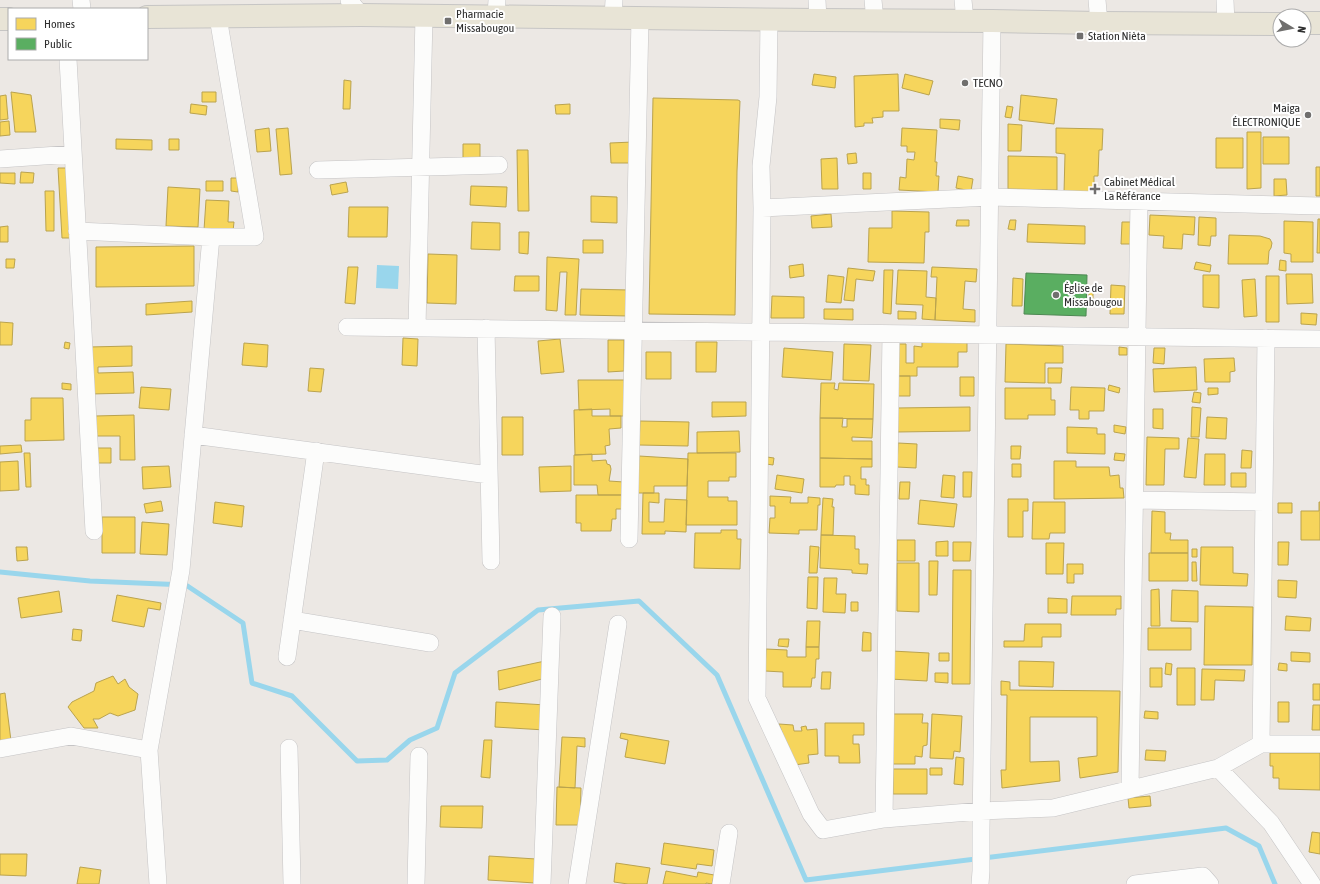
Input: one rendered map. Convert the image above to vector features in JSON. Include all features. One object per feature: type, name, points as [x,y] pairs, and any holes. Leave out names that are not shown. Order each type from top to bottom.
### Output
[{"type":"main road","points":[[148,17],[218,16],[355,8],[424,16],[497,8],[613,9],[640,18],[769,20],[817,10],[964,10],[992,21],[1272,24]]},
{"type":"street","points":[[1097,0],[1099,23]]},
{"type":"street","points":[[1225,0],[1226,24]]},
{"type":"street","points":[[77,231],[211,237],[255,237],[218,16]]},
{"type":"street","points":[[417,328],[424,16]]},
{"type":"street","points":[[629,539],[640,18]]},
{"type":"street","points":[[769,20],[768,97],[761,166],[762,208],[757,698],[811,814],[824,830],[884,819],[981,810],[1053,808],[1130,788],[1218,768],[1261,744],[1320,744]]},
{"type":"street","points":[[980,878],[992,21]]},
{"type":"street","points":[[68,60],[94,531]]},
{"type":"street","points":[[0,158],[73,154]]},
{"type":"street","points":[[318,170],[499,166]]},
{"type":"street","points":[[762,208],[990,197],[1320,206]]},
{"type":"street","points":[[1130,788],[1139,201]]},
{"type":"street","points":[[158,884],[150,750],[181,570],[211,237]]},
{"type":"street","points":[[347,327],[1320,339]]},
{"type":"street","points":[[486,328],[491,561]]},
{"type":"street","points":[[884,819],[891,334]]},
{"type":"street","points":[[1261,744],[1266,338]]},
{"type":"street","points":[[193,435],[489,475]]},
{"type":"street","points":[[287,658],[316,451]]},
{"type":"street","points":[[1134,500],[1264,502]]},
{"type":"street","points":[[542,884],[552,616]]},
{"type":"street","points":[[292,620],[430,643]]},
{"type":"street","points":[[577,884],[618,624]]},
{"type":"street","points":[[0,749],[71,736],[150,750]]},
{"type":"street","points":[[289,748],[292,884]]},
{"type":"street","points":[[416,884],[419,756]]},
{"type":"street","points":[[1218,768],[1271,823],[1312,884]]},
{"type":"street","points":[[721,884],[730,833]]},
{"type":"street","points":[[1135,884],[1203,876],[1210,884]]},
{"type":"water","points":[[377,265],[399,266],[398,289],[376,288]]},
{"type":"building: Homes","points":[[814,74],[836,77],[835,88],[812,85]]},
{"type":"building: Homes","points":[[898,74],[899,111],[883,111],[883,117],[872,118],[873,123],[864,123],[864,126],[855,127],[854,76]]},
{"type":"building: Homes","points":[[905,74],[933,81],[929,95],[902,88]]},
{"type":"building: Homes","points":[[344,80],[351,81],[350,109],[343,109]]},
{"type":"building: Homes","points":[[11,92],[31,95],[36,132],[15,132]]},
{"type":"building: Homes","points":[[202,92],[216,92],[216,102],[202,102]]},
{"type":"building: Homes","points":[[6,95],[8,119],[0,120],[0,96]]},
{"type":"building: Homes","points":[[1021,95],[1057,99],[1054,124],[1019,120]]},
{"type":"building: Homes","points":[[653,98],[740,101],[737,171],[735,315],[649,314]]},
{"type":"building: Homes","points":[[191,104],[207,106],[206,115],[190,113]]},
{"type":"building: Homes","points":[[570,104],[570,114],[556,114],[555,105]]},
{"type":"building: Homes","points":[[1007,106],[1013,107],[1011,118],[1005,117]]},
{"type":"building: Homes","points":[[940,119],[960,120],[959,130],[940,128]]},
{"type":"building: Homes","points":[[9,121],[10,135],[0,136],[0,122]]},
{"type":"building: Homes","points":[[1008,124],[1022,125],[1021,151],[1008,151]]},
{"type":"building: Homes","points":[[269,128],[271,151],[257,152],[255,130]]},
{"type":"building: Homes","points":[[288,128],[292,174],[280,175],[276,129]]},
{"type":"building: Homes","points":[[902,128],[937,130],[935,162],[937,162],[936,176],[939,176],[938,192],[899,190],[900,177],[906,178],[907,159],[914,160],[915,152],[907,152],[907,146],[901,146]]},
{"type":"building: Homes","points":[[1056,128],[1103,129],[1102,150],[1099,150],[1098,176],[1094,176],[1094,194],[1064,193],[1065,154],[1056,153]]},
{"type":"building: Homes","points":[[1247,132],[1261,132],[1261,188],[1247,189]]},
{"type":"building: Homes","points":[[1263,137],[1289,137],[1289,164],[1263,164]]},
{"type":"building: Homes","points":[[1216,138],[1243,138],[1243,168],[1216,168]]},
{"type":"building: Homes","points":[[116,139],[152,140],[152,150],[116,149]]},
{"type":"building: Homes","points":[[169,139],[179,139],[179,150],[169,150]]},
{"type":"building: Homes","points":[[633,142],[634,163],[611,163],[610,143]]},
{"type":"building: Homes","points":[[463,144],[480,144],[480,161],[463,161]]},
{"type":"building: Homes","points":[[517,150],[528,150],[529,211],[518,211]]},
{"type":"building: Homes","points":[[856,153],[857,163],[848,164],[847,154]]},
{"type":"building: Homes","points":[[1008,156],[1057,157],[1057,190],[1008,189]]},
{"type":"building: Homes","points":[[837,158],[838,189],[822,189],[821,159]]},
{"type":"building: Homes","points":[[1316,167],[1320,167],[1320,196],[1316,196]]},
{"type":"building: Homes","points":[[58,168],[69,168],[73,238],[62,238]]},
{"type":"building: Homes","points":[[21,172],[34,173],[33,183],[20,183]]},
{"type":"building: Homes","points":[[0,173],[15,173],[15,184],[0,183]]},
{"type":"building: Homes","points":[[863,173],[871,173],[871,189],[863,189]]},
{"type":"building: Homes","points":[[958,176],[973,179],[971,191],[956,188]]},
{"type":"building: Homes","points":[[231,178],[239,178],[238,192],[231,191]]},
{"type":"building: Homes","points":[[1274,179],[1286,179],[1287,195],[1274,196]]},
{"type":"building: Homes","points":[[206,181],[223,181],[223,191],[206,191]]},
{"type":"building: Homes","points":[[346,182],[348,192],[332,195],[330,185]]},
{"type":"building: Homes","points":[[471,186],[507,187],[506,207],[470,205]]},
{"type":"building: Homes","points":[[168,187],[200,189],[198,227],[166,226]]},
{"type":"building: Homes","points":[[45,191],[54,191],[54,231],[46,231]]},
{"type":"building: Homes","points":[[591,196],[617,197],[617,223],[591,222]]},
{"type":"building: Homes","points":[[206,200],[229,201],[228,222],[234,222],[233,231],[204,230]]},
{"type":"building: Homes","points":[[349,207],[388,207],[387,237],[348,237]]},
{"type":"building: Homes","points":[[892,211],[929,212],[929,232],[925,232],[924,263],[868,262],[869,228],[892,228]]},
{"type":"building: Homes","points":[[831,214],[832,227],[812,228],[811,216]]},
{"type":"building: Homes","points":[[1150,215],[1195,217],[1194,235],[1183,234],[1182,249],[1163,248],[1164,236],[1149,235]]},
{"type":"building: Homes","points":[[1199,217],[1216,218],[1216,236],[1211,236],[1210,246],[1198,245]]},
{"type":"building: Homes","points":[[1318,219],[1320,219],[1320,253],[1317,253]]},
{"type":"building: Homes","points":[[957,220],[969,220],[969,226],[956,226]]},
{"type":"building: Homes","points":[[1010,220],[1016,220],[1015,230],[1008,229]]},
{"type":"building: Homes","points":[[1284,221],[1313,222],[1313,262],[1291,262],[1291,254],[1284,253]]},
{"type":"building: Homes","points":[[472,222],[500,223],[500,250],[471,249]]},
{"type":"building: Homes","points":[[1122,222],[1133,222],[1132,244],[1121,244]]},
{"type":"building: Homes","points":[[1028,224],[1085,226],[1085,244],[1027,242]]},
{"type":"building: Homes","points":[[8,226],[8,242],[0,242],[0,227]]},
{"type":"building: Homes","points":[[519,232],[529,232],[528,254],[519,253]]},
{"type":"building: Homes","points":[[1229,235],[1260,236],[1270,239],[1272,243],[1269,251],[1268,264],[1228,264]]},
{"type":"building: Homes","points":[[583,240],[603,240],[603,253],[583,253]]},
{"type":"building: Homes","points":[[194,246],[194,286],[96,287],[96,247]]},
{"type":"building: Homes","points":[[428,254],[457,255],[456,304],[427,303]]},
{"type":"building: Homes","points":[[547,257],[579,259],[576,315],[565,315],[567,272],[560,272],[557,311],[546,310]]},
{"type":"building: Homes","points":[[6,259],[15,259],[14,268],[6,268]]},
{"type":"building: Homes","points":[[1280,260],[1286,261],[1286,271],[1279,270]]},
{"type":"building: Homes","points":[[1196,262],[1211,265],[1210,272],[1194,269]]},
{"type":"building: Homes","points":[[803,264],[804,276],[790,278],[789,266]]},
{"type":"building: Homes","points":[[348,267],[358,267],[355,304],[345,303]]},
{"type":"building: Homes","points":[[932,267],[977,269],[976,282],[965,281],[963,309],[975,310],[975,322],[935,320],[937,277],[931,277]]},
{"type":"building: Homes","points":[[848,268],[875,271],[873,281],[856,279],[854,301],[844,300]]},
{"type":"building: Homes","points":[[884,270],[893,270],[891,314],[883,313]]},
{"type":"building: Homes","points":[[898,270],[927,271],[926,297],[936,298],[935,320],[922,319],[923,305],[896,304]]},
{"type":"building: Homes","points":[[1286,274],[1312,274],[1313,303],[1287,304]]},
{"type":"building: Homes","points":[[828,275],[844,277],[841,303],[826,302]]},
{"type":"building: Homes","points":[[1203,275],[1219,275],[1219,308],[1203,307]]},
{"type":"building: Homes","points":[[515,276],[539,276],[539,291],[514,291]]},
{"type":"building: Homes","points":[[1266,276],[1279,276],[1279,322],[1266,322]]},
{"type":"building: Homes","points":[[1013,278],[1023,279],[1022,306],[1012,306]]},
{"type":"building: Homes","points":[[1255,279],[1257,316],[1244,317],[1242,280]]},
{"type":"building: Homes","points":[[1111,285],[1125,286],[1124,314],[1110,314]]},
{"type":"building: Homes","points":[[581,289],[629,290],[629,316],[580,315]]},
{"type":"building: Homes","points":[[1089,290],[1093,290],[1093,306],[1089,306]]},
{"type":"building: Homes","points":[[772,296],[804,297],[804,318],[771,318]]},
{"type":"building: Homes","points":[[192,301],[192,312],[146,315],[146,304]]},
{"type":"building: Homes","points":[[824,309],[853,309],[853,320],[824,319]]},
{"type":"building: Homes","points":[[898,311],[916,312],[916,319],[898,319]]},
{"type":"building: Homes","points":[[1301,313],[1317,314],[1316,325],[1301,324]]},
{"type":"building: Homes","points":[[0,322],[13,323],[12,345],[0,345]]},
{"type":"building: Homes","points":[[403,338],[418,339],[417,366],[402,365]]},
{"type":"building: Homes","points":[[560,339],[564,372],[541,374],[538,341]]},
{"type":"building: Homes","points":[[608,340],[624,340],[624,371],[608,372]]},
{"type":"building: Homes","points":[[65,342],[70,343],[69,349],[64,348]]},
{"type":"building: Homes","points":[[696,342],[717,342],[716,372],[696,372]]},
{"type":"building: Homes","points":[[922,342],[967,342],[967,352],[958,352],[958,367],[917,367],[917,376],[898,376],[898,344],[906,344],[906,363],[914,363],[914,346],[922,347]]},
{"type":"building: Homes","points":[[244,343],[268,345],[267,367],[242,365]]},
{"type":"building: Homes","points":[[844,344],[871,345],[869,381],[843,380]]},
{"type":"building: Homes","points":[[1006,344],[1063,346],[1063,363],[1045,363],[1045,383],[1005,382]]},
{"type":"building: Homes","points":[[132,346],[132,366],[98,367],[98,373],[133,372],[134,393],[90,394],[89,347]]},
{"type":"building: Homes","points":[[1119,347],[1127,348],[1127,355],[1119,355]]},
{"type":"building: Homes","points":[[784,348],[833,352],[831,380],[782,377]]},
{"type":"building: Homes","points":[[1154,348],[1165,348],[1164,364],[1153,363]]},
{"type":"building: Homes","points":[[646,352],[671,352],[671,379],[646,379]]},
{"type":"building: Homes","points":[[1234,358],[1235,371],[1230,372],[1230,382],[1205,382],[1204,359]]},
{"type":"building: Homes","points":[[1196,367],[1197,390],[1154,392],[1153,369]]},
{"type":"building: Homes","points":[[310,368],[324,369],[321,392],[308,391]]},
{"type":"building: Homes","points":[[1048,368],[1062,368],[1061,383],[1048,383]]},
{"type":"building: Homes","points":[[898,376],[910,376],[910,396],[898,396]]},
{"type":"building: Homes","points":[[960,377],[974,377],[974,396],[960,396]]},
{"type":"building: Homes","points":[[578,380],[628,380],[628,416],[610,416],[610,409],[579,410]]},
{"type":"building: Homes","points":[[62,383],[71,384],[71,390],[62,389]]},
{"type":"building: Homes","points":[[821,383],[835,383],[834,389],[838,390],[839,383],[874,384],[873,419],[820,418]]},
{"type":"building: Homes","points":[[1109,385],[1120,388],[1119,393],[1108,390]]},
{"type":"building: Homes","points":[[141,387],[171,389],[169,410],[139,408]]},
{"type":"building: Homes","points":[[1071,387],[1105,388],[1104,411],[1089,411],[1089,419],[1079,419],[1079,410],[1070,410]]},
{"type":"building: Homes","points":[[1005,388],[1051,388],[1051,400],[1055,400],[1055,415],[1028,415],[1028,419],[1005,419]]},
{"type":"building: Homes","points":[[1208,388],[1218,388],[1218,394],[1208,395]]},
{"type":"building: Homes","points":[[1194,392],[1201,393],[1200,403],[1192,402]]},
{"type":"building: Homes","points":[[31,398],[63,398],[64,440],[25,441],[25,420],[31,420]]},
{"type":"building: Homes","points":[[712,402],[746,402],[746,416],[712,417]]},
{"type":"building: Homes","points":[[970,407],[970,431],[896,432],[896,408]]},
{"type":"building: Homes","points":[[1192,407],[1201,408],[1199,437],[1191,437]]},
{"type":"building: Homes","points":[[592,409],[592,416],[621,416],[621,428],[609,429],[610,445],[605,446],[606,454],[575,455],[574,410]]},
{"type":"building: Homes","points":[[1153,409],[1163,409],[1163,429],[1153,428]]},
{"type":"building: Homes","points":[[134,415],[135,460],[120,460],[120,436],[95,436],[95,416]]},
{"type":"building: Homes","points":[[502,417],[523,417],[523,455],[502,455]]},
{"type":"building: Homes","points":[[1207,417],[1227,418],[1226,439],[1206,438]]},
{"type":"building: Homes","points":[[820,418],[843,418],[842,427],[847,427],[847,419],[873,419],[872,438],[852,437],[852,441],[872,441],[872,459],[820,458]]},
{"type":"building: Homes","points":[[640,421],[689,422],[688,446],[639,445]]},
{"type":"building: Homes","points":[[1114,425],[1126,427],[1125,434],[1114,432]]},
{"type":"building: Homes","points":[[1067,427],[1097,428],[1097,434],[1105,434],[1105,454],[1067,453]]},
{"type":"building: Homes","points":[[739,431],[740,452],[697,453],[697,432]]},
{"type":"building: Homes","points":[[1147,437],[1179,438],[1179,449],[1165,449],[1164,485],[1146,485]]},
{"type":"building: Homes","points":[[1188,438],[1199,439],[1196,478],[1184,477]]},
{"type":"building: Homes","points":[[898,443],[917,444],[916,468],[897,467]]},
{"type":"building: Homes","points":[[21,445],[22,452],[0,454],[0,446]]},
{"type":"building: Homes","points":[[1011,446],[1021,446],[1020,459],[1011,459]]},
{"type":"building: Homes","points":[[94,448],[111,448],[111,463],[94,463]]},
{"type":"building: Homes","points":[[1242,450],[1252,451],[1251,468],[1241,468]]},
{"type":"building: Homes","points":[[24,453],[30,453],[31,487],[26,487]]},
{"type":"building: Homes","points":[[688,453],[736,453],[736,477],[729,477],[729,481],[708,481],[708,497],[728,497],[728,501],[737,501],[737,525],[686,525]]},
{"type":"building: Homes","points":[[1115,453],[1125,454],[1124,461],[1114,460]]},
{"type":"building: Homes","points":[[592,454],[592,461],[606,460],[607,464],[610,465],[611,469],[609,481],[624,482],[624,495],[598,495],[597,485],[574,485],[574,455]]},
{"type":"building: Homes","points":[[1205,454],[1225,454],[1225,485],[1204,485]]},
{"type":"building: Homes","points":[[639,456],[688,459],[687,486],[654,486],[654,493],[637,493]]},
{"type":"building: Homes","points":[[767,457],[774,458],[773,465],[766,464]]},
{"type":"building: Homes","points":[[820,458],[872,459],[872,467],[861,467],[861,479],[866,479],[866,485],[869,485],[869,495],[855,494],[855,485],[850,485],[850,476],[844,476],[844,485],[836,485],[835,487],[820,487]]},
{"type":"building: Homes","points":[[18,461],[19,490],[0,491],[0,462]]},
{"type":"building: Homes","points":[[1054,461],[1076,461],[1076,467],[1109,467],[1110,476],[1119,475],[1120,488],[1123,488],[1124,498],[1054,499]]},
{"type":"building: Homes","points":[[1012,464],[1021,464],[1021,477],[1012,477]]},
{"type":"building: Homes","points":[[169,466],[171,487],[143,489],[142,467]]},
{"type":"building: Homes","points":[[571,466],[571,491],[540,492],[539,467]]},
{"type":"building: Homes","points":[[963,472],[972,472],[971,497],[963,497]]},
{"type":"building: Homes","points":[[1231,473],[1246,473],[1246,487],[1231,487]]},
{"type":"building: Homes","points":[[777,475],[804,479],[802,493],[775,489]]},
{"type":"building: Homes","points":[[943,475],[955,476],[954,498],[941,497]]},
{"type":"building: Homes","points":[[900,482],[910,482],[909,499],[899,499]]},
{"type":"building: Homes","points":[[643,493],[659,493],[659,503],[649,502],[649,522],[664,522],[665,499],[687,500],[686,532],[665,531],[665,534],[642,534]]},
{"type":"building: Homes","points":[[576,495],[629,495],[629,509],[616,509],[616,519],[612,519],[611,531],[581,531],[581,523],[576,523]]},
{"type":"building: Homes","points":[[770,496],[791,497],[790,503],[808,503],[808,497],[820,498],[820,505],[818,505],[817,530],[799,530],[799,534],[769,533],[770,518],[775,518],[775,506],[770,506]]},
{"type":"building: Homes","points":[[823,498],[833,499],[833,535],[821,535]]},
{"type":"building: Homes","points":[[1008,499],[1028,499],[1028,511],[1023,511],[1023,537],[1008,537]]},
{"type":"building: Homes","points":[[920,500],[957,504],[954,527],[918,524]]},
{"type":"building: Homes","points":[[161,501],[163,511],[146,513],[144,504]]},
{"type":"building: Homes","points":[[215,502],[244,506],[242,527],[213,523]]},
{"type":"building: Homes","points":[[1033,502],[1065,502],[1065,533],[1050,533],[1049,539],[1032,539]]},
{"type":"building: Homes","points":[[1319,502],[1320,540],[1301,540],[1301,511],[1319,511]]},
{"type":"building: Homes","points":[[1278,503],[1292,503],[1292,513],[1278,513]]},
{"type":"building: Homes","points":[[1152,511],[1165,512],[1165,533],[1171,533],[1170,540],[1188,540],[1188,553],[1151,553]]},
{"type":"building: Homes","points":[[102,517],[135,517],[135,553],[102,553]]},
{"type":"building: Homes","points":[[142,522],[169,524],[167,555],[140,554]]},
{"type":"building: Homes","points":[[721,530],[737,530],[737,539],[741,539],[740,569],[694,568],[695,533],[721,533]]},
{"type":"building: Homes","points":[[821,535],[855,536],[855,549],[859,549],[859,564],[868,564],[867,574],[852,573],[852,570],[820,568]]},
{"type":"building: Homes","points":[[897,540],[915,540],[915,561],[897,561]]},
{"type":"building: Homes","points":[[948,541],[948,556],[936,556],[936,542]]},
{"type":"building: Homes","points":[[953,542],[971,542],[970,561],[953,561]]},
{"type":"building: Homes","points":[[1278,542],[1289,542],[1288,565],[1278,565]]},
{"type":"building: Homes","points":[[1046,543],[1064,543],[1063,574],[1046,574]]},
{"type":"building: Homes","points":[[810,546],[819,547],[817,573],[809,573]]},
{"type":"building: Homes","points":[[16,547],[27,547],[28,560],[17,561]]},
{"type":"building: Homes","points":[[1201,547],[1233,547],[1233,573],[1248,574],[1247,586],[1200,585]]},
{"type":"building: Homes","points":[[1192,549],[1197,549],[1197,557],[1192,557]]},
{"type":"building: Homes","points":[[1149,553],[1188,553],[1188,581],[1149,581]]},
{"type":"building: Homes","points":[[929,561],[938,561],[937,595],[929,595]]},
{"type":"building: Homes","points":[[1192,562],[1196,562],[1197,581],[1192,581]]},
{"type":"building: Homes","points":[[897,563],[919,563],[919,612],[897,611]]},
{"type":"building: Homes","points":[[1067,564],[1083,564],[1083,574],[1074,574],[1074,583],[1067,583]]},
{"type":"building: Homes","points":[[953,570],[971,570],[970,684],[952,684]]},
{"type":"building: Homes","points":[[808,577],[818,577],[817,609],[807,608]]},
{"type":"building: Homes","points":[[824,578],[837,578],[836,594],[846,594],[845,613],[823,612]]},
{"type":"building: Homes","points":[[1278,580],[1297,581],[1296,598],[1278,597]]},
{"type":"building: Homes","points":[[1159,589],[1160,626],[1151,626],[1151,590]]},
{"type":"building: Homes","points":[[1172,590],[1198,591],[1198,622],[1171,621]]},
{"type":"building: Homes","points":[[59,591],[62,612],[21,618],[18,598]]},
{"type":"building: Homes","points":[[117,595],[161,603],[160,610],[148,608],[144,627],[112,621]]},
{"type":"building: Homes","points":[[1072,596],[1121,596],[1121,609],[1116,609],[1116,615],[1071,615]]},
{"type":"building: Homes","points":[[1048,598],[1067,599],[1067,613],[1048,613]]},
{"type":"building: Homes","points":[[851,602],[858,602],[858,611],[851,611]]},
{"type":"building: Homes","points":[[1205,606],[1253,607],[1252,665],[1204,665]]},
{"type":"building: Homes","points":[[1286,616],[1311,618],[1310,631],[1285,630]]},
{"type":"building: Homes","points":[[807,621],[820,621],[819,647],[806,647]]},
{"type":"building: Homes","points":[[1025,624],[1061,624],[1061,637],[1042,637],[1042,647],[1004,647],[1004,641],[1024,641]]},
{"type":"building: Homes","points":[[1148,628],[1191,628],[1191,650],[1148,650]]},
{"type":"building: Homes","points":[[73,629],[82,630],[81,641],[72,640]]},
{"type":"building: Homes","points":[[863,632],[871,633],[871,651],[862,651]]},
{"type":"building: Homes","points":[[779,639],[789,639],[788,647],[778,646]]},
{"type":"building: Homes","points":[[806,647],[819,647],[819,659],[816,659],[815,678],[812,678],[811,687],[783,687],[783,672],[765,671],[766,649],[787,650],[787,657],[806,657]]},
{"type":"building: Homes","points":[[892,651],[929,653],[927,681],[890,679]]},
{"type":"building: Homes","points":[[1291,652],[1310,653],[1310,662],[1291,661]]},
{"type":"building: Homes","points":[[939,653],[949,653],[949,661],[939,661]]},
{"type":"building: Homes","points":[[545,661],[546,678],[499,690],[498,671]]},
{"type":"building: Homes","points":[[1019,661],[1054,662],[1053,687],[1019,686]]},
{"type":"building: Homes","points":[[1166,663],[1172,664],[1171,675],[1165,674]]},
{"type":"building: Homes","points":[[1279,663],[1287,664],[1287,671],[1278,670]]},
{"type":"building: Homes","points":[[1150,668],[1162,668],[1162,687],[1150,687]]},
{"type":"building: Homes","points":[[1177,668],[1195,668],[1195,705],[1177,705]]},
{"type":"building: Homes","points":[[1202,669],[1245,670],[1244,681],[1215,680],[1214,700],[1201,700]]},
{"type":"building: Homes","points":[[822,672],[831,672],[830,689],[821,689]]},
{"type":"building: Homes","points":[[935,673],[948,673],[948,683],[935,682]]},
{"type":"building: Homes","points":[[113,676],[118,684],[125,679],[129,687],[138,694],[135,710],[118,716],[110,713],[99,719],[93,719],[98,728],[84,728],[68,707],[72,702],[94,691],[96,683]]},
{"type":"building: Homes","points":[[1001,681],[1010,682],[1010,690],[1120,691],[1118,772],[1080,778],[1078,758],[1097,756],[1097,717],[1030,717],[1030,762],[1059,761],[1060,781],[1002,788],[1001,770],[1006,770],[1007,695],[1001,695]]},
{"type":"building: Homes","points":[[1313,684],[1320,684],[1320,700],[1313,700]]},
{"type":"building: Homes","points":[[5,693],[11,741],[0,743],[0,694]]},
{"type":"building: Homes","points":[[496,702],[546,705],[545,730],[495,727]]},
{"type":"building: Homes","points":[[1278,702],[1289,702],[1289,722],[1278,722]]},
{"type":"building: Homes","points":[[1313,705],[1320,705],[1320,730],[1312,730]]},
{"type":"building: Homes","points":[[1145,711],[1158,712],[1158,719],[1144,718]]},
{"type":"building: Homes","points":[[889,714],[923,714],[922,723],[928,723],[927,745],[923,746],[922,757],[915,756],[915,764],[888,764]]},
{"type":"building: Homes","points":[[932,714],[962,716],[960,752],[954,751],[953,759],[930,758]]},
{"type":"building: Homes","points":[[825,723],[864,723],[864,735],[853,735],[853,744],[859,744],[860,763],[839,763],[839,756],[825,756]]},
{"type":"building: Homes","points":[[779,724],[793,725],[794,731],[802,731],[801,727],[806,726],[807,730],[817,729],[818,754],[808,755],[809,763],[794,765]]},
{"type":"building: Homes","points":[[621,733],[669,741],[665,764],[625,757],[628,740],[620,738]]},
{"type":"building: Homes","points":[[562,737],[585,738],[585,747],[577,746],[575,788],[559,787]]},
{"type":"building: Homes","points":[[484,740],[492,740],[490,778],[481,777]]},
{"type":"building: Homes","points":[[1146,750],[1166,751],[1165,761],[1145,760]]},
{"type":"building: Homes","points":[[1270,753],[1320,753],[1320,790],[1279,789],[1279,778],[1273,778],[1273,766],[1270,766]]},
{"type":"building: Homes","points":[[956,757],[964,758],[963,785],[954,784]]},
{"type":"building: Homes","points":[[930,768],[942,768],[942,775],[930,775]]},
{"type":"building: Homes","points":[[893,769],[927,769],[927,794],[893,794]]},
{"type":"building: Homes","points":[[557,787],[581,788],[580,825],[556,825]]},
{"type":"building: Homes","points":[[1150,796],[1151,806],[1129,808],[1128,798]]},
{"type":"building: Homes","points":[[441,806],[483,806],[482,828],[440,827]]},
{"type":"building: Homes","points":[[1312,832],[1320,833],[1320,854],[1309,852]]},
{"type":"building: Homes","points":[[664,843],[714,850],[712,866],[697,864],[696,869],[661,864]]},
{"type":"building: Homes","points":[[0,854],[27,854],[26,876],[0,875]]},
{"type":"building: Homes","points":[[489,856],[536,859],[535,883],[488,880]]},
{"type":"building: Homes","points":[[616,863],[650,868],[647,884],[614,882]]},
{"type":"building: Homes","points":[[80,867],[101,870],[99,884],[77,884]]},
{"type":"building: Homes","points":[[666,871],[697,877],[698,872],[714,875],[712,884],[663,884]]},
{"type":"building: Public","name":"Église de Missabougou","points":[[1026,273],[1087,275],[1086,316],[1024,314]]},
{"type":"waterway","points":[[0,572],[90,581],[186,585],[243,623],[252,683],[292,696],[357,761],[387,760],[410,740],[437,728],[455,673],[538,610],[639,601],[717,675],[806,880],[1226,828],[1259,846],[1275,884]]},
{"type":"place","name":"Pharmacie Missabougou","points":[[448,21]]},
{"type":"place","name":"Station Nièta","points":[[1080,36]]},
{"type":"place","name":"TECNO","points":[[965,83]]},
{"type":"place","name":"Maiga ÉLECTRONIQUE","points":[[1308,115]]},
{"type":"place","name":"Cabinet Médical La Référance","points":[[1095,189]]},
{"type":"place","name":"Église de Missabougou","points":[[1056,295]]}]
